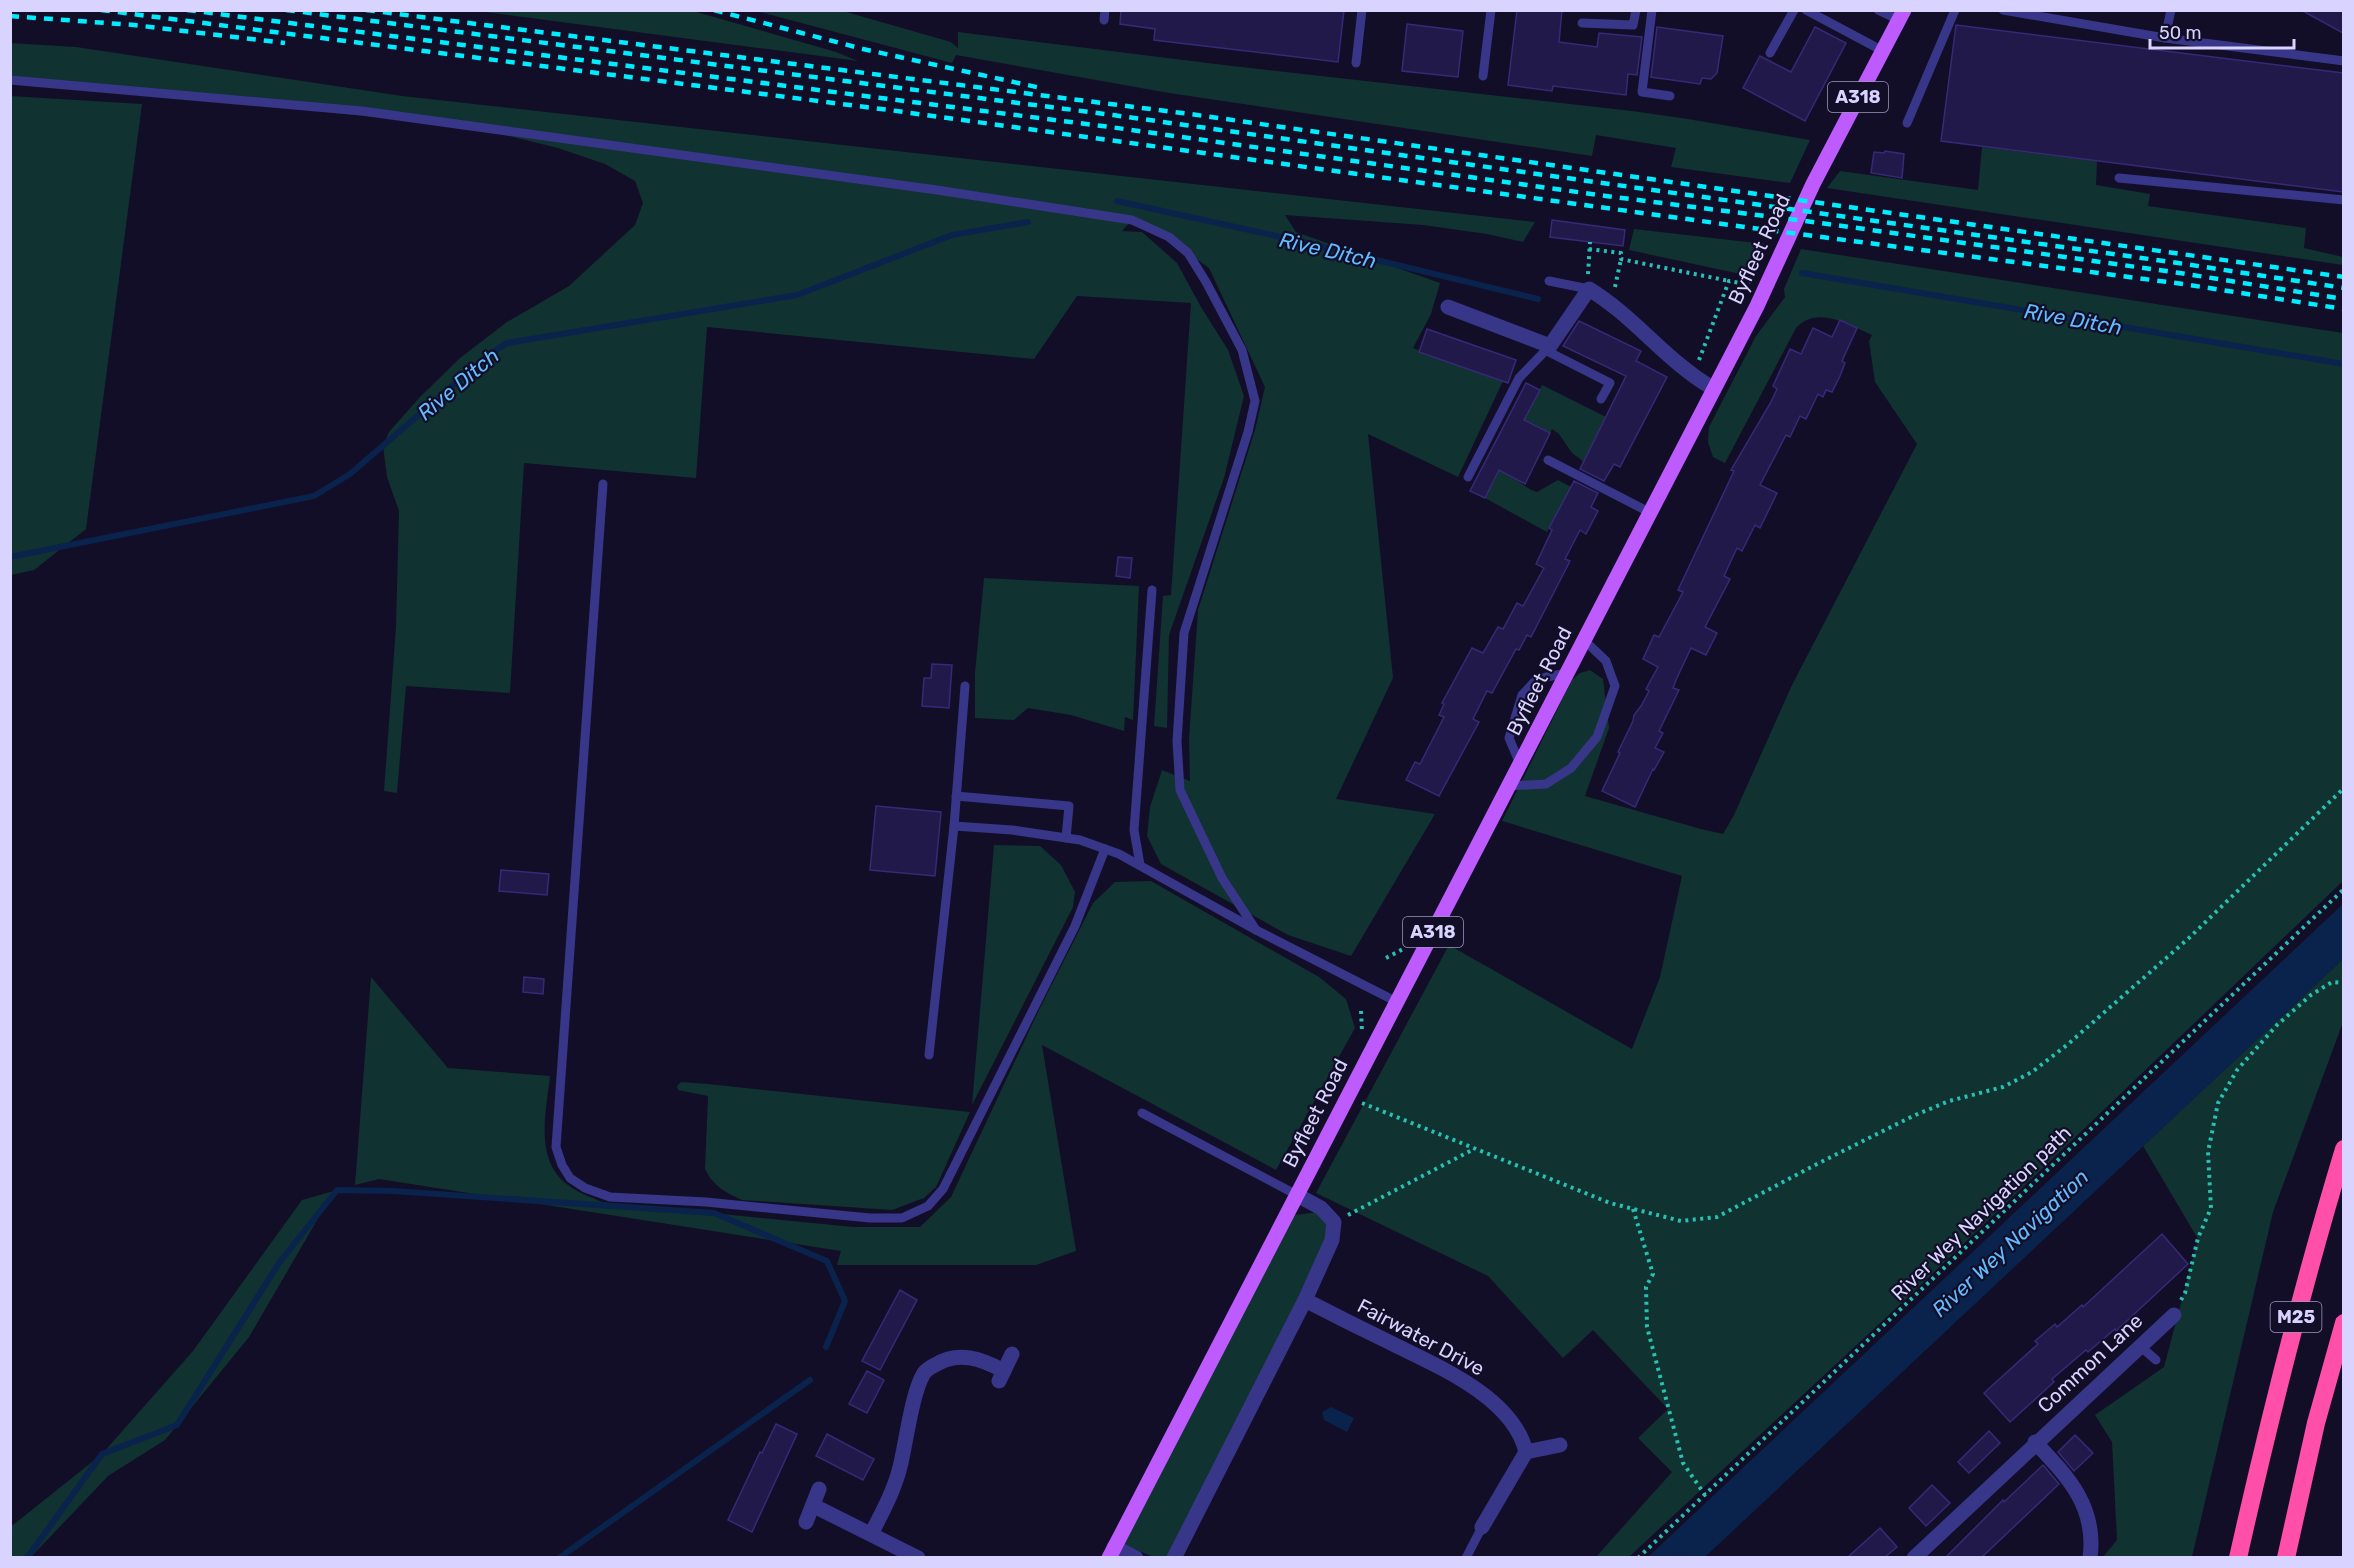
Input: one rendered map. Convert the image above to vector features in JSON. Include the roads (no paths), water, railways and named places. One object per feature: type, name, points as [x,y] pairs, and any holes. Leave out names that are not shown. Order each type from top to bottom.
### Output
[{"type":"highway","name":"M25","points":[[2238,1557],[2274,1400],[2343,1149]]},
{"type":"highway","name":"M25","points":[[2286,1557],[2316,1423],[2343,1323]]},
{"type":"main road","name":"A318","points":[[1882,51],[1901,15]]},
{"type":"main road","name":"Byfleet Road","points":[[1112,1552],[1757,306],[1813,184],[1882,51]]},
{"type":"street","points":[[1448,308],[1548,348],[1588,289],[1612,303],[1691,376],[1714,389]]},
{"type":"street","name":"Byfleet Road","points":[[1297,1195],[1321,1208],[1334,1222],[1332,1240],[1305,1300]]},
{"type":"street","points":[[1174,1557],[1305,1300]]},
{"type":"street","name":"Fairwater Drive","points":[[1305,1300],[1460,1379],[1492,1401],[1514,1424],[1523,1439],[1526,1452]]},
{"type":"street","name":"Common Lane","points":[[1914,1557],[2174,1314]]},
{"type":"street","points":[[871,1534],[888,1501],[900,1469],[918,1385],[925,1371],[940,1361],[957,1357],[983,1360],[1002,1376],[1012,1354]]},
{"type":"street","name":"Common Lane","points":[[2036,1442],[2071,1480],[2085,1507],[2091,1546],[2090,1557]]},
{"type":"street","points":[[1482,1527],[1526,1452],[1560,1445]]},
{"type":"street","points":[[806,1522],[819,1489]]},
{"type":"street","points":[[814,1506],[918,1557]]},
{"type":"street","points":[[1112,1552],[1136,1557]]},
{"type":"lane","points":[[1356,63],[1362,10]]},
{"type":"lane","points":[[1484,76],[1491,10]]},
{"type":"lane","points":[[1582,23],[1633,25],[1636,10]]},
{"type":"lane","points":[[1652,10],[1642,92],[1670,96]]},
{"type":"lane","points":[[1770,53],[1794,10]]},
{"type":"lane","points":[[1806,10],[1882,51]]},
{"type":"lane","points":[[1878,10],[1901,15]]},
{"type":"lane","points":[[1907,123],[1955,10]]},
{"type":"lane","points":[[2003,10],[2165,38],[2343,61]]},
{"type":"lane","points":[[2165,38],[2170,10]]},
{"type":"lane","points":[[10,80],[362,111],[937,190],[1120,218],[1132,220],[1169,237],[1188,253],[1242,350],[1255,401],[1248,432],[1184,633],[1177,741],[1180,790],[1222,878],[1256,930]]},
{"type":"lane","points":[[2119,178],[2343,200]]},
{"type":"lane","points":[[1549,281],[1588,289]]},
{"type":"lane","points":[[1468,477],[1519,378],[1548,348],[1610,383],[1601,399]]},
{"type":"lane","points":[[1548,460],[1649,512]]},
{"type":"lane","points":[[603,484],[556,1147],[562,1166],[570,1178],[585,1188],[609,1197],[705,1202],[870,1218],[902,1218],[928,1206],[943,1189],[1075,926],[1105,849]]},
{"type":"lane","points":[[1140,865],[1134,830],[1152,590]]},
{"type":"lane","points":[[1508,786],[1546,784],[1571,768],[1597,737],[1615,686],[1606,661],[1584,640]]},
{"type":"lane","points":[[1520,764],[1509,738],[1522,695],[1537,679],[1567,673]]},
{"type":"lane","points":[[929,1055],[954,826],[965,686]]},
{"type":"lane","points":[[956,796],[1070,806],[1066,838]]},
{"type":"lane","points":[[954,826],[1012,830],[1080,840],[1105,849],[1140,865],[1256,930],[1397,1002]]},
{"type":"lane","points":[[1142,1113],[1297,1195]]},
{"type":"lane","points":[[2140,1346],[2156,1360]]},
{"type":"lane","points":[[1466,1557],[1482,1527]]},
{"type":"water","name":"River Wey Navigation","points":[[2343,904],[2343,959],[1705,1557],[1648,1557]]},
{"type":"water","points":[[1331,1407],[1354,1418],[1347,1432],[1324,1420],[1322,1412]]},
{"type":"waterway","name":"Rive Ditch","points":[[1117,201],[1290,239],[1538,299]]},
{"type":"waterway","name":"Rive Ditch","points":[[10,557],[314,496],[350,474],[487,356],[507,343],[797,295],[952,235],[1028,222]]},
{"type":"waterway","name":"Rive Ditch","points":[[1802,273],[2344,364]]},
{"type":"waterway","points":[[27,1558],[102,1454],[177,1425],[279,1263],[337,1190],[393,1191],[714,1213],[827,1261],[845,1301],[826,1347]]},
{"type":"waterway","points":[[559,1558],[810,1380]]},
{"type":"railway","points":[[101,10],[889,110],[1745,227],[2183,284],[2344,309]]},
{"type":"railway","points":[[187,10],[1110,127],[2180,273],[2344,299]]},
{"type":"railway","points":[[286,10],[1113,115],[2344,288]]},
{"type":"railway","points":[[366,10],[1190,114],[2344,277]]},
{"type":"railway","points":[[714,10],[863,49],[1041,88]]},
{"type":"railway","points":[[10,16],[134,25],[285,43]]}]
